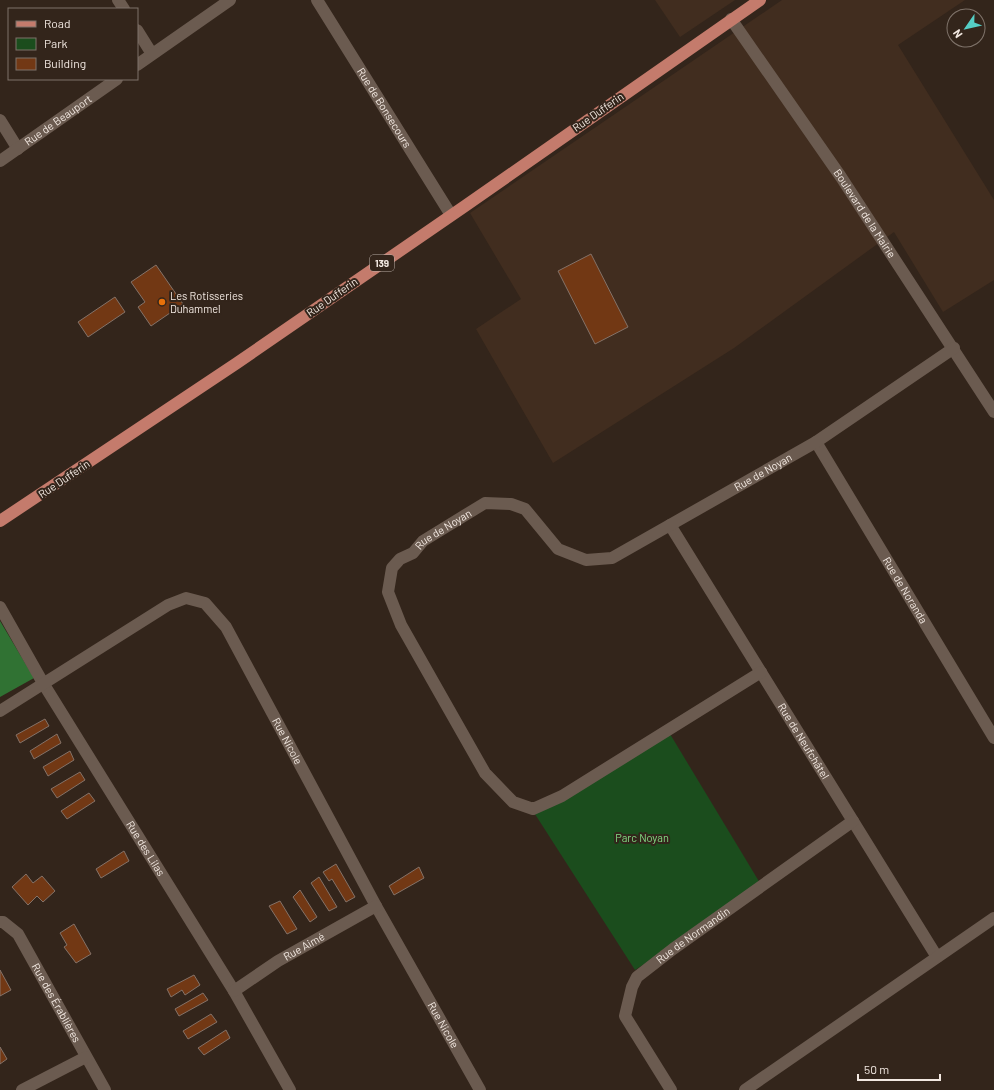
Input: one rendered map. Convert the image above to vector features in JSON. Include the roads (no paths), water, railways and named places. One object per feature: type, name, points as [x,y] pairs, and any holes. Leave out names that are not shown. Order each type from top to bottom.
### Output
[{"type":"main road","name":"Rue Dufferin","points":[[0,521],[237,363],[451,216],[760,0]]},
{"type":"street","points":[[138,64],[230,0]]},
{"type":"street","name":"Rue de Bonsecours","points":[[317,0],[451,216]]},
{"type":"street","name":"Boulevard de la Mairie","points":[[731,19],[841,177],[954,348],[994,412]]},
{"type":"street","points":[[138,32],[152,54]]},
{"type":"street","name":"Rue de Beauport","points":[[0,161],[116,80]]},
{"type":"street","points":[[0,120],[18,149]]},
{"type":"street","name":"Rue de Noyan","points":[[761,672],[562,796],[533,809],[513,802],[485,773],[401,625],[388,592],[392,568],[400,559],[413,553],[423,540],[485,503],[512,504],[525,509],[558,549],[586,560],[612,558],[816,442],[954,348]]},
{"type":"street","name":"Rue de Noranda","points":[[816,442],[994,738]]},
{"type":"street","name":"Rue de Neufchâtel","points":[[670,525],[937,957]]},
{"type":"street","name":"Rue Nicole","points":[[0,711],[168,605],[186,598],[205,603],[226,627],[376,906],[480,1090]]},
{"type":"street","name":"Rue des Lilas","points":[[0,607],[43,683],[234,991],[290,1090]]},
{"type":"street","name":"Rue de Normandin","points":[[671,1090],[625,1016],[632,987],[637,977],[672,949],[853,821]]},
{"type":"street","name":"Rue Aimé","points":[[234,991],[278,961],[376,906]]},
{"type":"street","points":[[745,1090],[994,918]]},
{"type":"street","name":"Rue des Érablières","points":[[0,922],[3,922],[18,934],[86,1057],[106,1090]]},
{"type":"street","points":[[22,1090],[86,1057]]},
{"type":"place","name":"Les Rotisseries Duhammel","points":[[162,302]]},
{"type":"park label","name":"Parc Noyan","points":[[642,838]]}]
